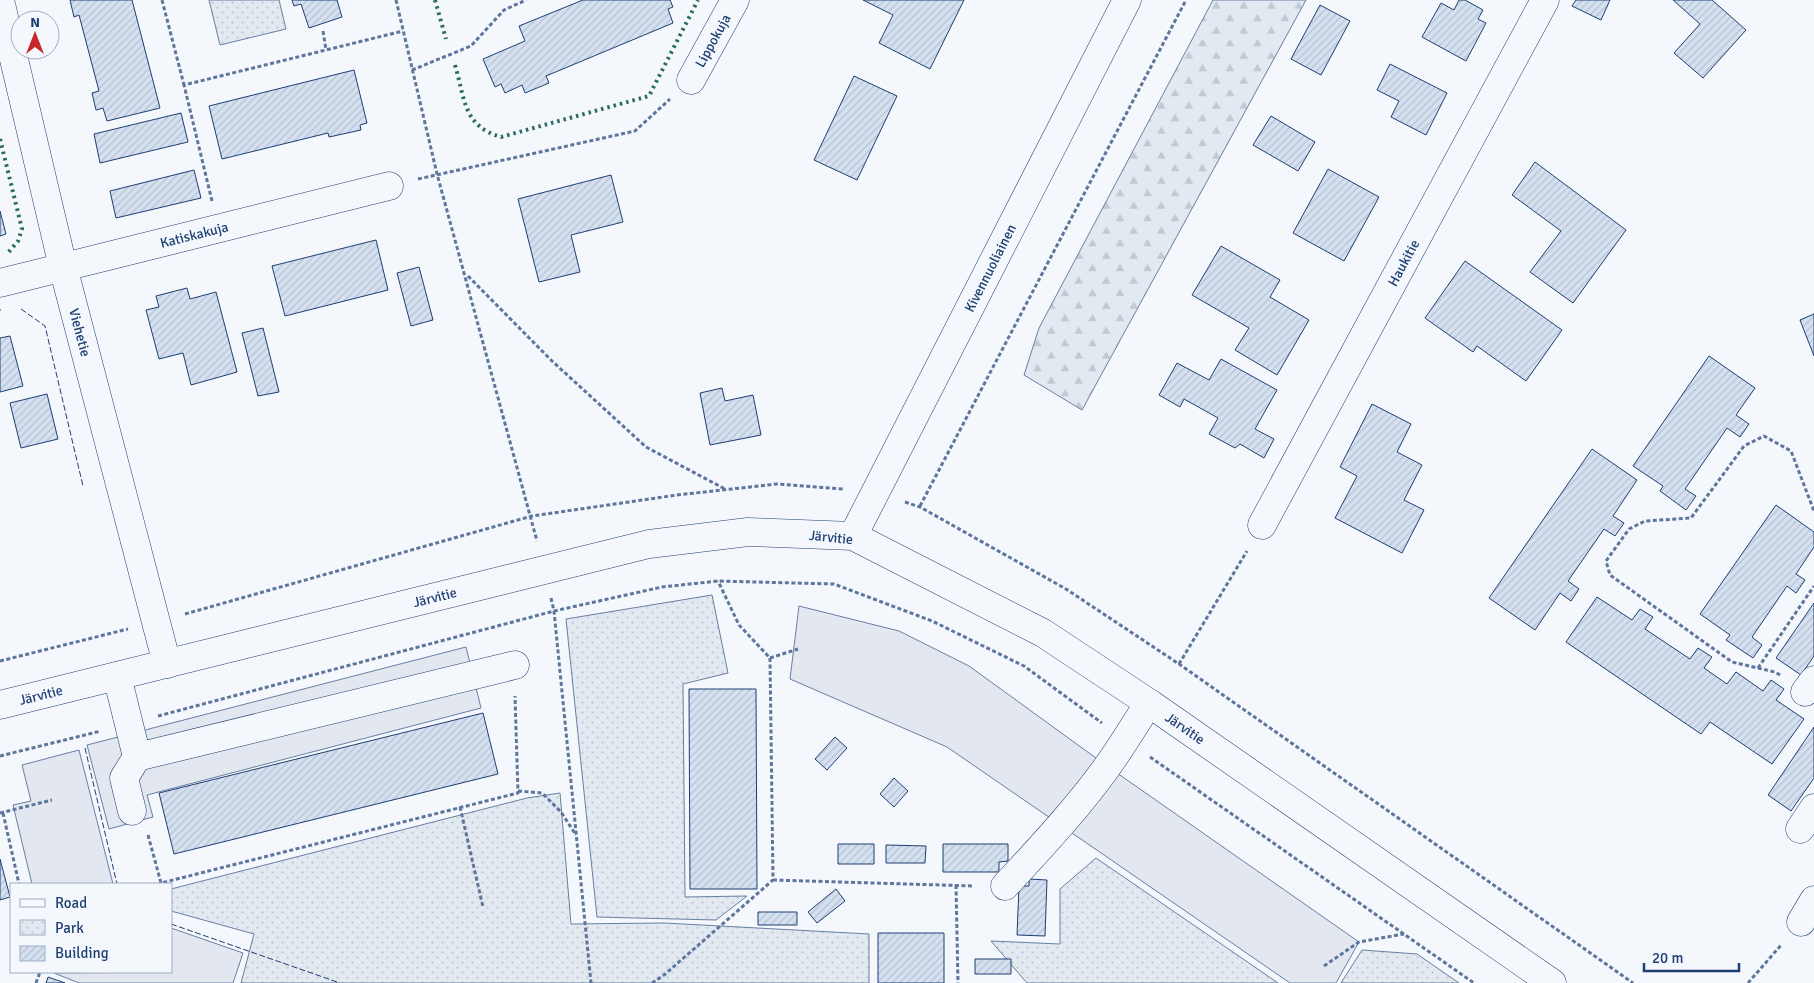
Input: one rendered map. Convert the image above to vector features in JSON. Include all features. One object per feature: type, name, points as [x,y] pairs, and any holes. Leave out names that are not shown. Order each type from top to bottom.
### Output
[{"type":"street","name":"Viehetie","points":[[0,0],[63,267],[167,664]]},
{"type":"street","name":"Lippokuja","points":[[691,80],[735,0]]},
{"type":"street","name":"Kivennuoliainen","points":[[853,536],[1127,0]]},
{"type":"street","name":"Haukitie","points":[[1262,525],[1545,0]]},
{"type":"street","name":"Katiskakuja","points":[[0,283],[389,186]]},
{"type":"street","name":"Järvitie","points":[[0,705],[648,544],[739,533],[853,536],[1043,633],[1149,703],[1552,983]]},
{"type":"street","points":[[132,811],[124,778],[137,757],[515,665]]},
{"type":"street","points":[[117,676],[137,757]]},
{"type":"street","points":[[1005,886],[1060,827],[1107,766],[1149,703]]},
{"type":"path","points":[[162,0],[219,228]]},
{"type":"path","points":[[396,0],[438,174],[532,516],[554,612],[591,983]]},
{"type":"path","points":[[412,70],[471,46],[504,10],[526,0]]},
{"type":"path","points":[[920,506],[1186,0]]},
{"type":"path","points":[[322,31],[326,50]]},
{"type":"path","points":[[184,85],[403,31]]},
{"type":"path","points":[[438,174],[635,131],[691,80]]},
{"type":"path","points":[[466,275],[552,361],[646,447],[725,490]]},
{"type":"path","points":[[1810,686],[1775,672],[1732,662],[1610,575],[1606,561],[1629,530],[1645,521],[1691,518],[1744,446],[1764,436],[1791,451],[1814,510]]},
{"type":"path","points":[[0,661],[156,623],[532,516],[776,484],[876,492],[920,506],[1066,588],[1179,664],[1633,983]]},
{"type":"path","points":[[1179,664],[1262,525]]},
{"type":"path","points":[[718,581],[739,625],[770,658],[773,880]]},
{"type":"path","points":[[0,756],[554,612],[662,587],[718,581],[834,584],[932,621],[1024,666],[1124,740],[1474,983]]},
{"type":"path","points":[[1758,668],[1814,586]]},
{"type":"path","points":[[770,658],[798,649]]},
{"type":"path","points":[[515,665],[518,792]]},
{"type":"path","points":[[132,811],[143,814],[160,882],[518,792],[542,793],[560,812],[576,835]]},
{"type":"path","points":[[19,883],[1,813],[52,800]]},
{"type":"path","points":[[460,807],[483,907]]},
{"type":"path","points":[[652,983],[664,975],[773,880],[1005,886]]},
{"type":"path","points":[[956,885],[958,983]]},
{"type":"path","points":[[1748,983],[1807,911]]},
{"type":"path","points":[[1324,966],[1359,942],[1404,934]]},
{"type":"green space","points":[[209,0],[279,0],[286,29],[220,45]]},
{"type":"green space","points":[[1213,0],[1306,0],[1082,410],[1024,375],[1039,328]]},
{"type":"green space","points":[[712,595],[728,673],[683,684],[685,897],[747,896],[716,920],[597,917],[566,619]]},
{"type":"green space","points":[[560,793],[571,924],[664,923],[869,934],[869,983],[241,983],[254,934],[172,911],[172,889],[527,798]]},
{"type":"green space","points":[[1096,858],[1278,983],[1027,983],[991,941],[1060,944],[1060,889]]},
{"type":"green space","points":[[1362,950],[1417,954],[1459,983],[1341,983]]},
{"type":"shaded area","points":[[799,606],[899,631],[969,666],[1107,766],[1359,942],[1336,983],[1290,983],[947,747],[790,679]]},
{"type":"shaded area","points":[[466,647],[481,708],[147,795],[153,817],[109,829],[87,745]]},
{"type":"shaded area","points":[[79,750],[113,883],[32,883],[13,805],[31,801],[22,765]]},
{"type":"shaded area","points":[[172,928],[243,953],[233,983],[79,983],[54,973],[172,973]]},
{"type":"building","points":[[70,0],[132,0],[160,108],[107,121],[103,108],[96,110],[92,93],[99,91],[79,15],[74,17]]},
{"type":"building","points":[[292,0],[337,0],[342,17],[309,28],[301,4],[294,6]]},
{"type":"building","points":[[583,0],[670,0],[673,7],[668,9],[673,23],[546,76],[549,83],[525,93],[522,85],[505,93],[501,84],[495,87],[483,59],[525,41],[519,26]]},
{"type":"building","points":[[863,0],[964,0],[930,69],[879,43],[893,15]]},
{"type":"building","points":[[1459,0],[1465,0],[1483,10],[1478,19],[1486,23],[1466,61],[1422,37],[1441,3],[1454,10]]},
{"type":"building","points":[[1576,0],[1610,0],[1601,20],[1572,6]]},
{"type":"building","points":[[1673,0],[1712,0],[1746,30],[1703,78],[1674,53],[1700,24]]},
{"type":"building","points":[[1320,5],[1350,21],[1321,75],[1291,59]]},
{"type":"building","points":[[1390,64],[1447,93],[1426,135],[1391,117],[1399,101],[1377,90]]},
{"type":"building","points":[[354,70],[367,123],[360,125],[361,130],[329,137],[328,133],[222,159],[209,106]]},
{"type":"building","points":[[854,76],[897,96],[857,180],[814,160]]},
{"type":"building","points":[[181,113],[188,142],[100,163],[94,134]]},
{"type":"building","points":[[1271,116],[1315,142],[1298,171],[1253,145]]},
{"type":"building","points":[[1535,162],[1626,230],[1573,303],[1530,272],[1561,231],[1512,195]]},
{"type":"building","points":[[1328,169],[1379,197],[1344,261],[1293,233]]},
{"type":"building","points":[[194,170],[201,198],[116,218],[110,191]]},
{"type":"building","points":[[611,175],[623,222],[571,235],[580,272],[539,282],[518,199]]},
{"type":"building","points":[[0,211],[6,234],[0,236]]},
{"type":"building","points":[[376,240],[388,290],[285,316],[272,266]]},
{"type":"building","points":[[1221,246],[1280,280],[1270,297],[1309,320],[1277,375],[1235,350],[1249,328],[1192,295]]},
{"type":"building","points":[[1465,261],[1562,330],[1526,381],[1477,346],[1473,352],[1425,318]]},
{"type":"building","points":[[419,267],[433,320],[411,326],[397,273]]},
{"type":"building","points":[[187,288],[190,299],[216,292],[237,372],[191,385],[183,353],[159,359],[146,310],[159,307],[156,296]]},
{"type":"building","points":[[1814,314],[1814,356],[1800,320]]},
{"type":"building","points":[[263,328],[279,392],[258,396],[242,333]]},
{"type":"building","points":[[10,336],[23,386],[0,392],[0,338]]},
{"type":"building","points":[[1709,356],[1755,388],[1736,415],[1749,424],[1740,437],[1727,428],[1685,489],[1696,496],[1686,510],[1660,491],[1663,486],[1633,466]]},
{"type":"building","points":[[1221,359],[1277,390],[1255,429],[1274,439],[1264,458],[1240,444],[1235,448],[1209,434],[1218,418],[1184,399],[1180,407],[1159,395],[1177,363],[1209,380]]},
{"type":"building","points":[[722,388],[725,401],[753,395],[761,435],[710,445],[700,393]]},
{"type":"building","points":[[47,394],[58,439],[21,448],[10,403]]},
{"type":"building","points":[[1372,404],[1411,424],[1397,452],[1422,465],[1404,500],[1424,510],[1402,553],[1335,518],[1357,476],[1340,467]]},
{"type":"building","points":[[1592,449],[1637,480],[1613,516],[1624,523],[1615,536],[1604,529],[1568,581],[1579,589],[1571,601],[1560,593],[1535,630],[1489,598]]},
{"type":"building","points":[[1776,505],[1814,532],[1814,547],[1796,574],[1805,580],[1796,593],[1787,586],[1752,637],[1762,645],[1753,658],[1726,640],[1730,635],[1700,614]]},
{"type":"building","points":[[1597,597],[1632,620],[1640,609],[1653,617],[1645,629],[1690,659],[1698,648],[1712,657],[1704,668],[1727,684],[1736,672],[1763,691],[1771,680],[1784,689],[1776,700],[1804,719],[1772,764],[1710,722],[1701,734],[1566,642]]},
{"type":"building","points":[[1814,603],[1814,656],[1801,675],[1776,658]]},
{"type":"building","points":[[689,689],[756,689],[757,889],[690,889]]},
{"type":"building","points":[[483,713],[498,774],[174,854],[159,793]]},
{"type":"building","points":[[1814,727],[1814,778],[1791,811],[1768,795]]},
{"type":"building","points":[[835,737],[847,748],[827,770],[815,759]]},
{"type":"building","points":[[894,778],[908,791],[894,807],[880,794]]},
{"type":"building","points":[[838,844],[874,844],[874,864],[838,864]]},
{"type":"building","points":[[943,844],[1008,844],[1008,861],[999,862],[999,872],[943,872]]},
{"type":"building","points":[[886,845],[926,846],[925,863],[886,863]]},
{"type":"building","points":[[0,859],[10,897],[0,900]]},
{"type":"building","points":[[1029,879],[1047,880],[1045,936],[1017,935],[1019,886],[1029,886]]},
{"type":"building","points":[[836,889],[845,901],[817,923],[808,912]]},
{"type":"building","points":[[758,912],[797,912],[797,925],[758,925]]},
{"type":"building","points":[[878,933],[944,933],[944,983],[878,983]]},
{"type":"building","points":[[975,959],[1011,959],[1011,974],[975,974]]},
{"type":"building","points":[[48,977],[65,983],[46,983]]},
{"type":"hedge","points":[[435,0],[446,39]]},
{"type":"hedge","points":[[455,65],[464,100],[472,118],[479,126],[501,137],[649,96],[698,0]]},
{"type":"hedge","points":[[0,139],[22,229],[18,241],[7,254]]},
{"type":"fence","points":[[21,309],[45,326],[83,486]]},
{"type":"fence","points":[[85,748],[117,883]]},
{"type":"fence","points":[[172,924],[340,983]]}]
